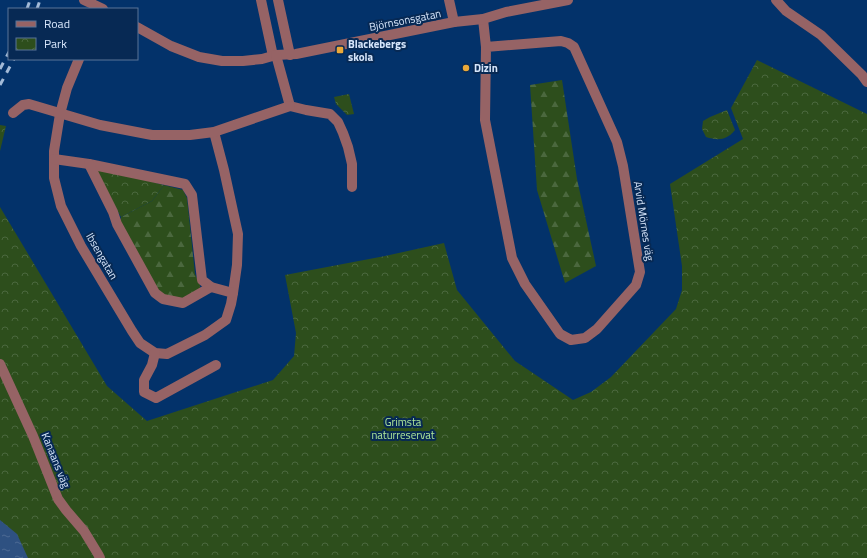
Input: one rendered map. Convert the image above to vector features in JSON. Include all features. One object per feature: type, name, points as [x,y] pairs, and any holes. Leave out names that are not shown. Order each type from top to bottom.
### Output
[{"type":"street","points":[[84,0],[99,8]]},
{"type":"street","points":[[261,0],[275,56],[290,106]]},
{"type":"street","points":[[278,0],[290,55]]},
{"type":"street","name":"Björnsonsgatan","points":[[449,0],[454,22]]},
{"type":"street","name":"Björnsonsgatan","points":[[138,28],[171,46],[199,57],[222,61],[243,61],[290,55],[454,22],[483,19],[506,12],[568,0]]},
{"type":"street","points":[[776,0],[786,10],[821,35],[862,75],[867,82]]},
{"type":"street","name":"Arvid Mörnes väg","points":[[483,19],[486,47],[485,120],[512,258],[525,284],[560,334],[571,340],[585,338],[597,328],[636,285],[640,272],[618,142],[574,47],[561,41],[486,47]]},
{"type":"street","name":"Ibsengatan","points":[[79,60],[67,88],[60,114],[54,151],[54,178],[61,206],[81,246],[132,331],[140,342],[155,353]]},
{"type":"street","points":[[13,113],[23,105],[29,104],[100,125],[152,135],[190,135],[214,132],[290,106],[330,114],[338,122],[344,133],[352,164],[352,187]]},
{"type":"street","points":[[214,132],[238,234],[237,265],[231,304],[226,320],[205,335],[167,354],[155,353],[152,365],[144,380],[144,392],[156,398],[216,365]]},
{"type":"street","points":[[54,159],[89,164],[185,184],[192,195],[202,280],[211,287],[233,293]]},
{"type":"street","points":[[89,164],[113,212],[117,224],[155,293],[163,299],[183,303],[211,287]]},
{"type":"street","name":"Kanaans väg","points":[[0,364],[33,436],[58,499],[84,531],[100,558]]},
{"type":"green space","name":"Grimsta naturreservat","points":[[757,60],[867,114],[867,558],[0,558],[0,207],[107,386],[147,421],[273,380],[294,356],[296,333],[285,275],[444,243],[457,290],[515,361],[573,400],[591,392],[611,377],[676,309],[682,290],[682,266],[670,184],[743,139],[731,108]]},
{"type":"green space","points":[[562,80],[577,179],[596,266],[565,283],[537,190],[530,85]]},
{"type":"green space","points":[[349,94],[354,114],[347,115],[336,104],[334,97]]},
{"type":"green space","points":[[727,110],[735,130],[729,136],[722,139],[706,137],[702,129],[703,121]]},
{"type":"green space","points":[[0,125],[6,126],[0,151]]},
{"type":"green space","points":[[98,168],[164,185],[152,201],[121,217],[96,172]]},
{"type":"green space","points":[[164,185],[183,190],[187,198],[195,274],[200,285],[200,290],[183,299],[164,296],[156,291],[120,223],[121,217],[152,201]]},
{"type":"water","points":[[0,520],[17,534],[28,558],[0,558]]},
{"type":"railway","points":[[27,8],[30,0]]},
{"type":"railway","points":[[37,8],[40,0]]},
{"type":"railway","points":[[0,69],[8,54]]},
{"type":"railway","points":[[0,85],[13,60]]},
{"type":"place","name":"Blackebergs skola","points":[[340,50]]},
{"type":"place","name":"Dizin","points":[[466,68]]}]
